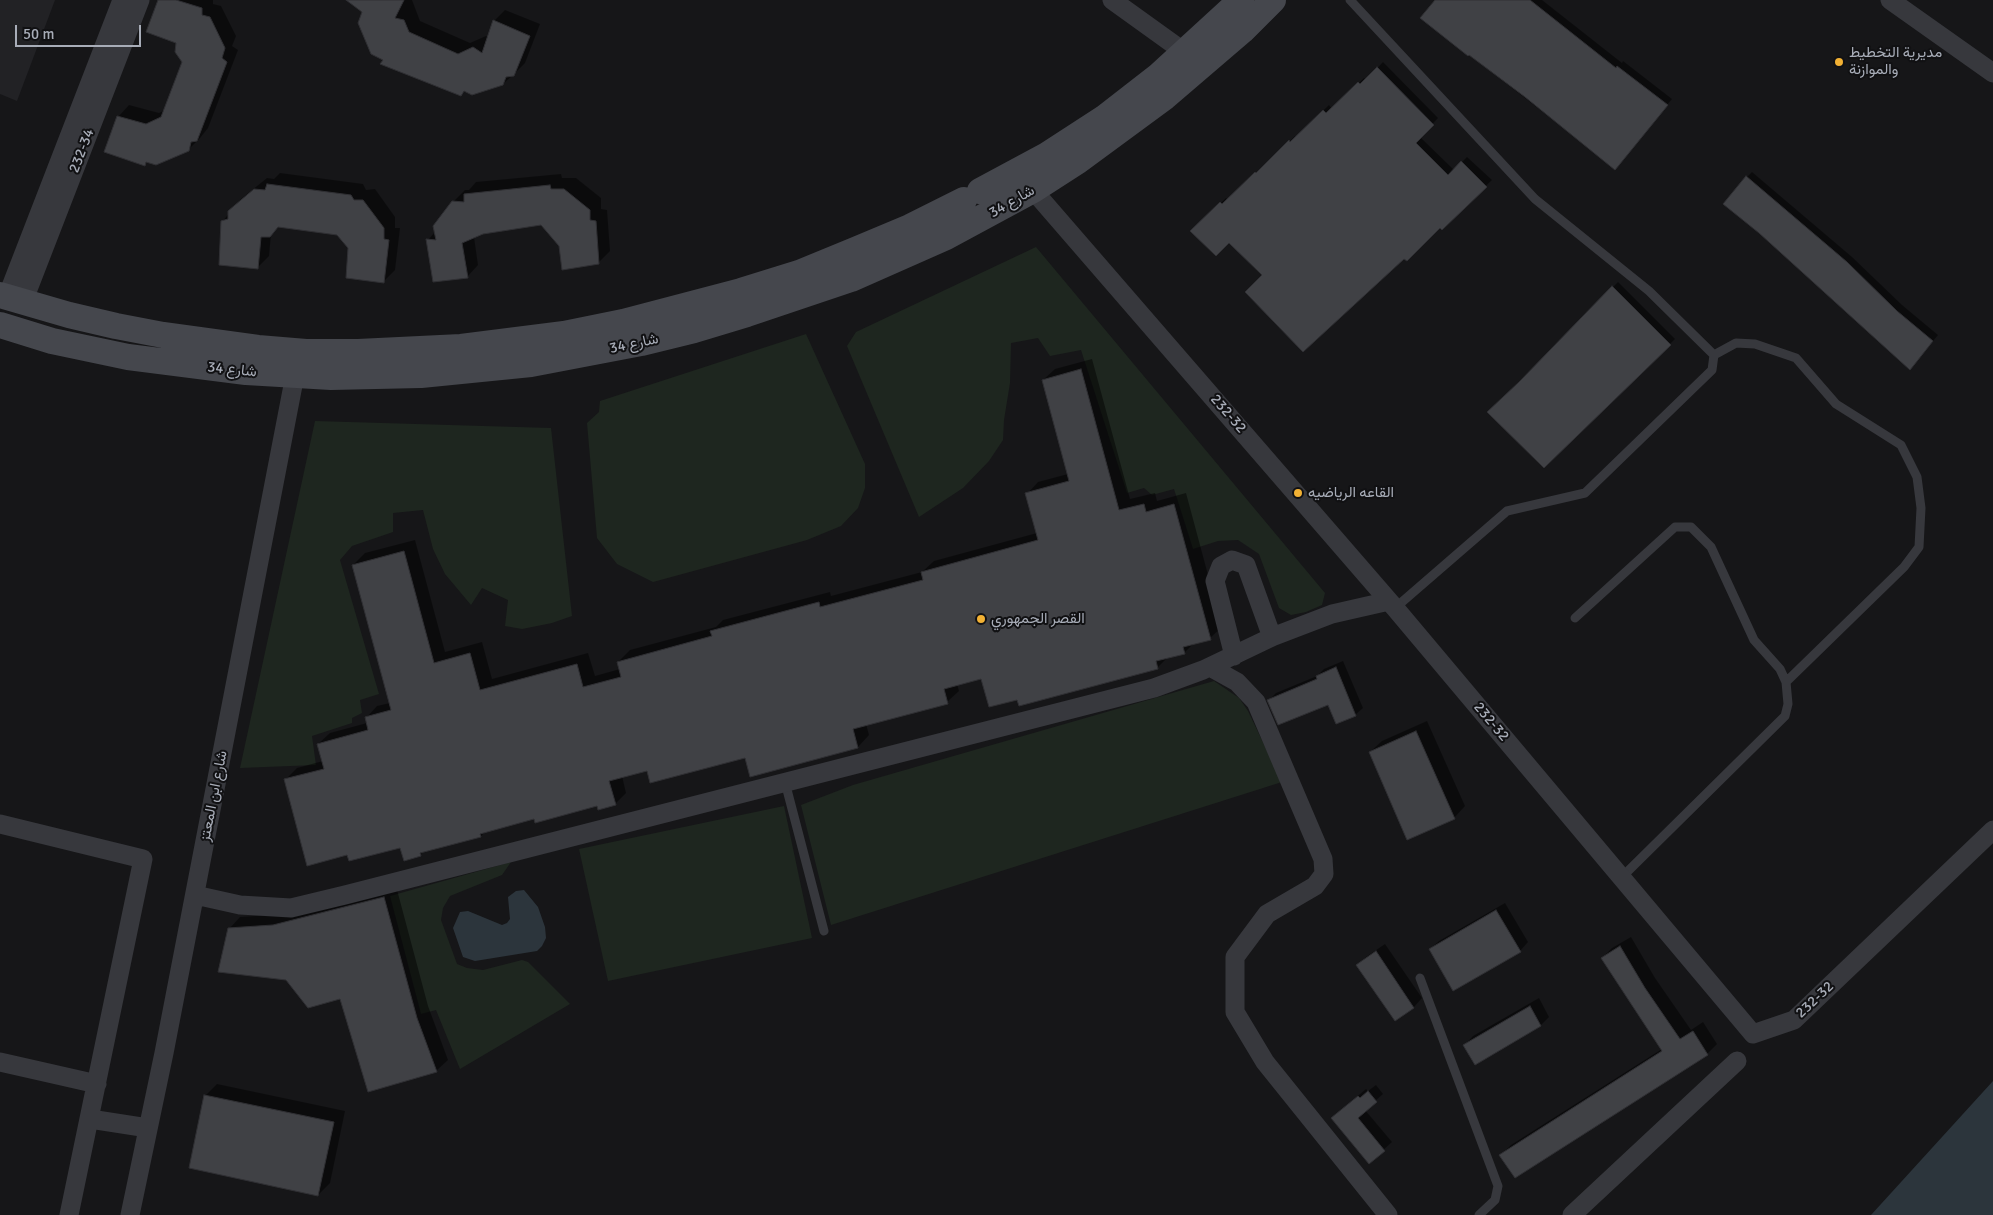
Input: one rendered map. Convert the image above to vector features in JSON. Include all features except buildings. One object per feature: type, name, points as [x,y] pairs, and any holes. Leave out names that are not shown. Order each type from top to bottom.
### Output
[{"type":"main road","points":[[1194,59],[1241,0]]},
{"type":"main road","points":[[1194,59],[1273,0]]},
{"type":"main road","name":"شارع 34","points":[[0,325],[52,341],[128,357],[206,368],[294,376],[376,376],[476,370],[562,359],[641,343],[747,314],[851,279],[946,237],[1025,181],[1122,130],[1194,59]]},
{"type":"main road","name":"شارع 34","points":[[10,298],[116,326],[258,348],[306,352],[358,352],[435,349],[512,341],[564,334],[623,322],[741,291],[799,272],[855,250],[972,196],[1025,181]]},
{"type":"street","name":"232-34","points":[[10,298],[122,0]]},
{"type":"street","name":"232-34","points":[[10,298],[140,0]]},
{"type":"street","points":[[1112,0],[1194,59]]},
{"type":"street","points":[[1890,0],[1993,73]]},
{"type":"street","name":"232-32","points":[[1025,181],[1392,604],[1753,1034],[1794,1020],[1993,830]]},
{"type":"street","name":"شارع ابن المعتز","points":[[130,1215],[195,895],[294,376]]},
{"type":"street","points":[[1234,656],[1215,581],[1221,566],[1232,560],[1246,565],[1272,637]]},
{"type":"street","points":[[195,895],[240,905],[291,908],[1154,688],[1210,667],[1272,637],[1332,614],[1392,604]]},
{"type":"street","points":[[1210,667],[1238,682],[1256,702],[1323,859],[1324,874],[1315,886],[1267,914],[1235,957],[1235,1012],[1265,1062],[1388,1215]]},
{"type":"street","points":[[0,824],[142,858],[69,1215]]},
{"type":"street","points":[[1572,1215],[1737,1061]]},
{"type":"street","points":[[0,1062],[97,1084]]},
{"type":"street","points":[[90,1119],[148,1128]]},
{"type":"lane","points":[[1350,0],[1535,199],[1649,291],[1714,355]]},
{"type":"lane","points":[[1714,355],[1736,343],[1755,344],[1796,358],[1836,404],[1901,445],[1917,477],[1921,508],[1919,547],[1904,567],[1786,682]]},
{"type":"lane","points":[[1392,604],[1507,511],[1585,492],[1712,370],[1714,355]]},
{"type":"lane","points":[[1575,618],[1675,527],[1691,527],[1712,547],[1754,640],[1780,668],[1786,682],[1788,704],[1785,716],[1622,877]]},
{"type":"lane","points":[[785,782],[824,931]]},
{"type":"lane","points":[[1420,978],[1498,1186],[1494,1200],[1479,1215]]},
{"type":"shaded area","points":[[0,0],[55,0],[17,101],[0,94]]},
{"type":"shaded area","points":[[1036,247],[1325,593],[1322,605],[1306,612],[1291,615],[1279,608],[1259,554],[1238,540],[1218,541],[1193,549],[1174,489],[1152,495],[1144,488],[1127,493],[1081,350],[1050,356],[1038,338],[1011,343],[1010,383],[1003,440],[989,461],[963,488],[919,517],[847,346],[856,332]]},
{"type":"shaded area","points":[[806,334],[865,464],[865,488],[858,508],[841,526],[807,540],[653,582],[617,564],[597,538],[587,423],[599,412],[600,401]]},
{"type":"shaded area","points":[[315,421],[551,428],[572,616],[552,623],[522,629],[505,626],[508,600],[482,588],[471,605],[445,574],[433,549],[423,510],[393,513],[393,532],[352,546],[340,560],[379,694],[360,700],[362,713],[352,718],[352,723],[312,736],[316,765],[240,768]]},
{"type":"shaded area","points":[[1214,681],[1239,698],[1248,711],[1282,782],[831,925],[801,805],[853,785]]},
{"type":"shaded area","points":[[784,806],[812,938],[608,981],[579,849]]},
{"type":"shaded area","points":[[511,862],[502,875],[450,896],[443,908],[441,920],[457,964],[467,968],[483,970],[522,960],[528,962],[570,1004],[460,1069],[436,1010],[421,1014],[390,896]]},
{"type":"shaded area","points":[[524,890],[538,907],[545,927],[546,938],[542,946],[537,951],[475,961],[463,957],[453,928],[460,912],[468,911],[502,925],[510,919],[508,897],[516,891]]},
{"type":"shaded area","points":[[1993,1081],[1993,1215],[1871,1215]]},
{"type":"place","name":"مديرية التخطيط والموازنة","points":[[1839,62]]},
{"type":"place","name":"القاعه الرياضيه","points":[[1298,493]]},
{"type":"place","name":"القصر الجمهوري","points":[[981,619]]}]
